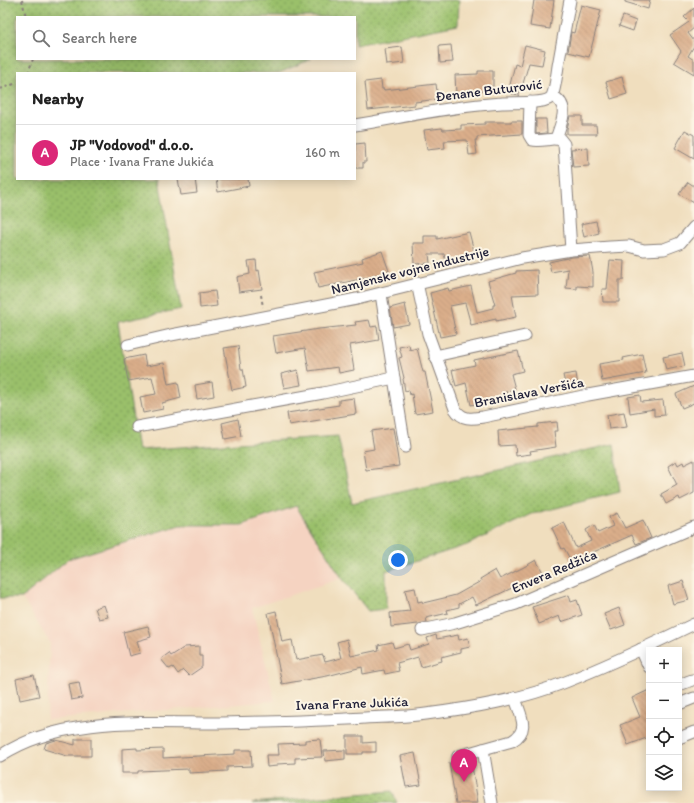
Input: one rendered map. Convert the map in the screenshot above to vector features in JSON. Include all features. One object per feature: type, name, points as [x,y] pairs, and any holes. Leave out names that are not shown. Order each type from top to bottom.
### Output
[{"type":"street","name":"Đenane Buturović","points":[[356,125],[457,108],[502,103],[544,101],[549,99],[552,96],[570,0]]},
{"type":"street","points":[[552,96],[562,103],[564,110],[556,139]]},
{"type":"street","points":[[530,102],[529,135],[532,140],[560,139],[564,144],[571,250]]},
{"type":"street","name":"Namjenske vojne industrije","points":[[128,345],[171,335],[381,294],[417,283],[522,258],[571,250],[629,246],[644,250],[664,249],[680,244],[694,227]]},
{"type":"street","name":"Branislava Veršića","points":[[417,283],[428,334],[454,409],[459,415],[470,419],[588,395],[694,376]]},
{"type":"street","points":[[381,294],[405,447]]},
{"type":"street","points":[[436,356],[525,336]]},
{"type":"street","points":[[137,427],[323,393],[394,378]]},
{"type":"street","name":"Envera Redžića","points":[[422,630],[455,623],[516,604],[694,527]]},
{"type":"street","name":"Ivana Frane Jukića","points":[[2,753],[44,736],[70,729],[110,724],[348,719],[424,715],[474,707],[515,698],[562,684],[694,624]]},
{"type":"street","points":[[641,649],[646,660]]},
{"type":"street","points":[[682,684],[692,680]]},
{"type":"street","points":[[458,756],[512,741],[518,737],[524,727],[515,698]]},
{"type":"street","points":[[682,703],[694,698]]},
{"type":"street","points":[[682,735],[694,732]]},
{"type":"street","points":[[483,749],[492,803]]},
{"type":"path","points":[[22,0],[26,16]]},
{"type":"path","points":[[28,72],[33,60]]},
{"type":"path","points":[[0,89],[16,83]]},
{"type":"shaded area","points":[[296,506],[342,578],[252,608],[275,701],[47,720],[50,643],[22,598],[68,559],[180,525],[242,525]]},
{"type":"green space","points":[[0,0],[459,0],[458,25],[356,45],[356,16],[16,16],[16,60],[309,60],[281,72],[16,72],[16,180],[159,180],[181,309],[118,322],[138,450],[338,436],[352,503],[614,444],[620,492],[532,514],[467,545],[386,571],[386,609],[368,611],[342,578],[296,506],[242,525],[180,525],[68,559],[22,598],[0,598]]},
{"type":"green space","points":[[392,791],[397,803],[252,803]]},
{"type":"building","points":[[534,0],[554,0],[550,29],[530,26]]},
{"type":"building","points":[[625,0],[650,0],[648,9],[625,2]]},
{"type":"building","points":[[581,5],[601,10],[589,57],[568,52],[571,32],[574,33]]},
{"type":"building","points":[[694,8],[694,28],[688,33],[694,41],[694,46],[688,56],[694,60],[694,74],[674,62],[681,51],[670,35],[689,22],[684,17]]},
{"type":"building","points":[[623,16],[636,21],[633,31],[619,26]]},
{"type":"building","points":[[451,45],[453,62],[440,63],[439,46]]},
{"type":"building","points":[[525,45],[545,50],[542,65],[529,63],[522,87],[520,87],[519,95],[508,93],[515,64],[520,66]]},
{"type":"building","points":[[402,47],[404,63],[387,65],[385,49]]},
{"type":"building","points":[[478,71],[493,71],[493,87],[491,87],[491,91],[469,91],[469,93],[456,94],[455,75],[478,74]]},
{"type":"building","points":[[622,77],[627,94],[611,99],[606,82]]},
{"type":"building","points":[[381,80],[382,89],[384,90],[436,84],[438,99],[415,102],[415,105],[368,110],[365,82]]},
{"type":"building","points":[[570,116],[582,116],[582,125],[596,125],[597,134],[567,134]]},
{"type":"building","points":[[536,119],[546,119],[547,133],[536,134]]},
{"type":"building","points":[[522,121],[522,134],[477,137],[477,140],[475,140],[477,154],[469,155],[467,140],[444,141],[445,148],[427,150],[424,130],[442,128],[443,130],[461,129],[461,125]]},
{"type":"building","points":[[685,130],[694,135],[694,159],[675,148]]},
{"type":"building","points":[[365,143],[366,162],[363,162],[363,168],[356,168],[356,144]]},
{"type":"building","points":[[588,148],[589,166],[573,167],[571,149]]},
{"type":"building","points":[[178,180],[195,180],[197,193],[181,195]]},
{"type":"building","points":[[216,180],[248,180],[249,186],[218,192]]},
{"type":"building","points":[[688,182],[694,186],[694,203],[679,194]]},
{"type":"building","points":[[596,221],[599,233],[584,237],[581,224]]},
{"type":"building","points":[[469,232],[475,255],[446,262],[444,254],[429,254],[430,263],[414,264],[413,243],[424,243],[424,236],[437,236],[437,239]]},
{"type":"building","points":[[382,251],[389,271],[371,277],[318,288],[314,272],[363,262],[362,258]]},
{"type":"building","points":[[590,256],[593,272],[593,287],[577,286],[577,289],[566,288],[568,269],[551,272],[549,262],[572,257]]},
{"type":"building","points":[[256,260],[257,271],[259,270],[262,289],[239,292],[237,277],[250,274],[248,261]]},
{"type":"building","points":[[610,260],[624,261],[623,280],[619,280],[619,302],[603,302],[602,289],[607,289]]},
{"type":"building","points":[[537,270],[538,294],[512,295],[516,317],[496,321],[496,319],[471,325],[465,303],[450,306],[456,334],[440,337],[430,293],[448,288],[449,291],[471,286],[477,312],[493,308],[493,305],[495,305],[488,281],[516,273],[516,271]]},
{"type":"building","points":[[215,291],[217,306],[200,308],[199,293]]},
{"type":"building","points":[[405,304],[409,324],[393,327],[390,308]]},
{"type":"building","points":[[369,320],[371,327],[377,326],[379,340],[350,345],[354,370],[339,373],[338,367],[309,371],[305,348],[276,353],[273,336],[356,325],[355,322]]},
{"type":"building","points":[[409,345],[410,350],[417,348],[423,372],[425,372],[433,411],[415,414],[412,394],[410,395],[409,390],[405,391],[404,378],[399,358],[402,357],[399,347]]},
{"type":"building","points":[[238,346],[241,369],[243,369],[246,387],[232,390],[224,348]]},
{"type":"building","points":[[518,351],[523,371],[511,374],[515,389],[506,391],[508,398],[497,401],[496,399],[471,405],[466,383],[456,386],[452,370],[475,365],[474,360]]},
{"type":"building","points":[[682,353],[685,366],[666,370],[663,357]]},
{"type":"building","points":[[642,354],[646,373],[602,381],[599,364],[624,360],[623,358]]},
{"type":"building","points":[[144,355],[146,366],[164,363],[168,384],[178,382],[181,398],[162,403],[163,409],[143,413],[140,397],[156,394],[152,377],[128,381],[124,359]]},
{"type":"building","points":[[298,370],[301,385],[284,388],[281,374]]},
{"type":"building","points":[[576,373],[578,386],[566,388],[563,375]]},
{"type":"building","points":[[212,382],[214,396],[197,399],[195,385]]},
{"type":"building","points":[[694,386],[694,403],[682,408],[676,394]]},
{"type":"building","points":[[640,395],[641,402],[663,400],[665,415],[654,416],[654,409],[630,413],[628,397]]},
{"type":"building","points":[[354,398],[356,414],[289,425],[287,413],[339,405],[339,400]]},
{"type":"building","points":[[624,412],[627,427],[609,429],[607,415]]},
{"type":"building","points":[[238,419],[241,436],[225,439],[222,423]]},
{"type":"building","points":[[557,422],[558,431],[554,431],[556,447],[530,451],[531,454],[516,456],[515,445],[499,446],[498,431],[538,427],[538,424]]},
{"type":"building","points":[[393,428],[399,466],[366,470],[363,451],[374,449],[371,431]]},
{"type":"building","points":[[694,460],[694,493],[680,500],[679,497],[666,504],[661,494],[677,485],[668,466],[676,461],[678,465],[683,462],[684,465]]},
{"type":"building","points":[[617,513],[625,528],[643,520],[651,538],[636,544],[632,535],[589,554],[591,556],[573,565],[564,548],[562,549],[552,528],[564,522],[576,548],[591,541],[586,530],[594,525],[598,533],[613,526],[609,517]]},
{"type":"building","points":[[536,560],[544,574],[532,581],[531,579],[476,605],[472,597],[459,604],[459,607],[447,610],[448,613],[426,618],[427,622],[391,627],[390,613],[410,611],[405,590],[415,588],[418,602],[422,601],[423,603],[456,595],[481,581],[480,579],[495,570],[500,579]]},
{"type":"building","points":[[683,581],[689,600],[673,604],[668,586]]},
{"type":"building","points":[[569,595],[571,602],[577,600],[582,615],[561,622],[559,616],[539,624],[532,607]]},
{"type":"building","points":[[104,605],[108,617],[99,619],[95,608]]},
{"type":"building","points":[[619,608],[625,625],[611,630],[604,614]]},
{"type":"building","points":[[276,611],[282,642],[292,640],[296,660],[323,655],[325,662],[341,658],[337,642],[347,639],[351,656],[379,650],[378,645],[392,642],[394,648],[408,644],[410,650],[429,644],[427,638],[436,635],[437,639],[458,635],[459,640],[468,638],[470,647],[461,649],[461,652],[441,657],[442,661],[421,667],[418,657],[397,663],[399,671],[385,674],[384,670],[363,674],[362,667],[327,676],[282,684],[268,613]]},
{"type":"building","points":[[148,626],[151,637],[137,641],[140,653],[129,656],[123,632]]},
{"type":"building","points":[[199,646],[199,655],[202,655],[202,667],[189,676],[183,670],[178,674],[173,667],[169,669],[161,659],[169,653],[171,656],[185,647]]},
{"type":"building","points":[[34,675],[39,696],[20,700],[16,679]]},
{"type":"building","points":[[79,682],[82,698],[71,700],[68,684]]},
{"type":"building","points":[[646,691],[646,738],[628,745],[620,725],[640,717],[632,698]]},
{"type":"building","points":[[347,736],[363,736],[363,743],[376,742],[376,752],[347,754]]},
{"type":"building","points":[[75,739],[91,739],[91,756],[67,756],[44,749],[46,743],[56,740],[75,745]]},
{"type":"building","points":[[320,739],[322,757],[295,758],[295,763],[277,764],[277,766],[267,767],[266,755],[279,755],[278,744],[305,743],[305,740]]},
{"type":"building","points":[[137,748],[137,750],[163,749],[163,758],[235,754],[235,750],[251,750],[252,766],[227,767],[227,771],[189,773],[189,769],[122,773],[122,749]]},
{"type":"building","points":[[345,750],[345,759],[325,761],[324,751]]},
{"type":"building","points":[[415,753],[421,785],[406,787],[400,756]]},
{"type":"building","points":[[471,760],[478,803],[456,803],[449,763],[459,763]]},
{"type":"place","name":"JP \"Vodovod\" d.o.o.","points":[[464,782]]}]
